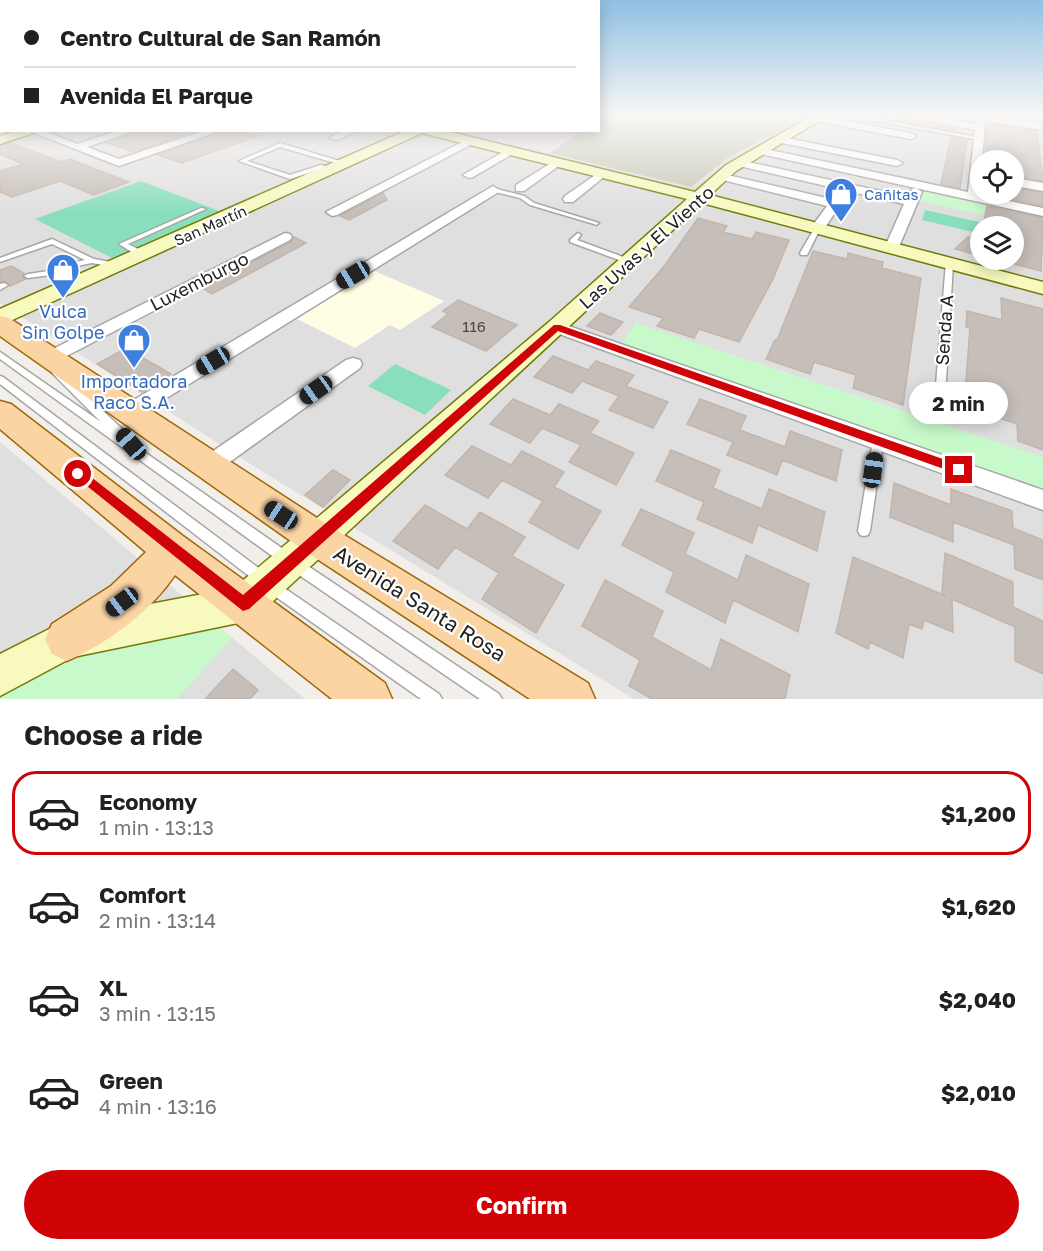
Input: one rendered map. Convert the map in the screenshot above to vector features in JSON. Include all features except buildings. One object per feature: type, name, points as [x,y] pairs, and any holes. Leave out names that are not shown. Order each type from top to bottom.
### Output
[{"type":"main road","name":"Avenida Santa Rosa","points":[[0,324],[318,539],[572,699]]},
{"type":"main road","points":[[0,412],[170,548],[267,583],[369,699]]},
{"type":"main road","points":[[67,639],[146,583],[161,567],[170,548]]},
{"type":"street","points":[[79,148],[119,163],[165,148]]},
{"type":"street","name":"San Martín","points":[[0,317],[380,148]]},
{"type":"street","points":[[332,212],[457,148]]},
{"type":"street","points":[[496,148],[701,198],[1043,288]]},
{"type":"street","name":"Las Uvas y El Viento","points":[[267,583],[739,163],[767,148]]},
{"type":"street","points":[[890,179],[905,148]]},
{"type":"street","points":[[469,175],[510,151]]},
{"type":"street","points":[[761,151],[970,197]]},
{"type":"street","points":[[520,188],[556,163]]},
{"type":"street","points":[[739,163],[912,202]]},
{"type":"street","points":[[815,180],[826,165]]},
{"type":"street","points":[[569,199],[601,174]]},
{"type":"street","points":[[723,177],[835,204]]},
{"type":"street","points":[[1024,184],[1043,187]]},
{"type":"street","points":[[891,249],[919,185]]},
{"type":"street","points":[[817,229],[847,187]]},
{"type":"street","points":[[129,412],[494,189]]},
{"type":"street","points":[[1004,204],[1043,212]]},
{"type":"street","name":"Luxemburgo","points":[[49,358],[285,237]]},
{"type":"street","points":[[557,327],[1043,500]]},
{"type":"street","points":[[208,466],[353,364]]},
{"type":"street","points":[[0,676],[67,639],[267,583]]},
{"type":"lane","points":[[276,148],[242,161],[290,177],[321,167],[340,166]]},
{"type":"lane","points":[[285,148],[340,166]]},
{"type":"lane","points":[[494,189],[522,197],[532,204],[596,223]]},
{"type":"lane","points":[[141,254],[123,244],[203,209]]},
{"type":"lane","points":[[804,253],[817,229]]},
{"type":"lane","points":[[578,235],[572,241],[630,262]]},
{"type":"lane","points":[[0,260],[52,241],[92,261],[116,265]]},
{"type":"lane","points":[[75,265],[92,261]]},
{"type":"lane","name":"Senda A","points":[[940,397],[949,264]]},
{"type":"lane","points":[[28,276],[55,272]]},
{"type":"lane","points":[[0,355],[140,455]]},
{"type":"lane","points":[[49,358],[62,378],[100,412],[267,583],[494,699]]},
{"type":"lane","points":[[0,379],[267,583],[434,699]]},
{"type":"lane","points":[[864,531],[878,441]]},
{"type":"shaded area","points":[[0,148],[1043,148],[1043,699],[634,699],[260,470],[0,303]]},
{"type":"shaded area","points":[[528,148],[558,148],[550,153]]},
{"type":"shaded area","points":[[558,148],[747,148],[729,157],[691,187],[550,153]]},
{"type":"shaded area","points":[[372,270],[444,301],[400,330],[390,325],[355,348],[295,318]]},
{"type":"shaded area","points":[[0,442],[305,699],[0,699]]},
{"type":"green space","points":[[141,181],[219,211],[112,258],[35,219]]},
{"type":"green space","points":[[924,189],[970,199],[970,204],[993,204],[1043,215],[1043,228],[1024,224],[1024,216],[988,216],[920,201]]},
{"type":"green space","points":[[925,210],[970,220],[970,231],[922,220]]},
{"type":"green space","points":[[636,323],[1043,457],[1043,495],[620,346]]},
{"type":"green space","points":[[395,364],[451,390],[425,415],[368,386]]},
{"type":"green space","points":[[211,620],[232,638],[177,699],[0,699],[0,688],[73,649]]},
{"type":"place","name":"Cañitas","points":[[841,223]]},
{"type":"place","name":"Vulca Sin Golpe","points":[[63,299]]},
{"type":"place","name":"Importadora Raco S.A.","points":[[134,369]]},
{"type":"route","points":[[78,474],[243,604],[557,327],[959,470]]}]
